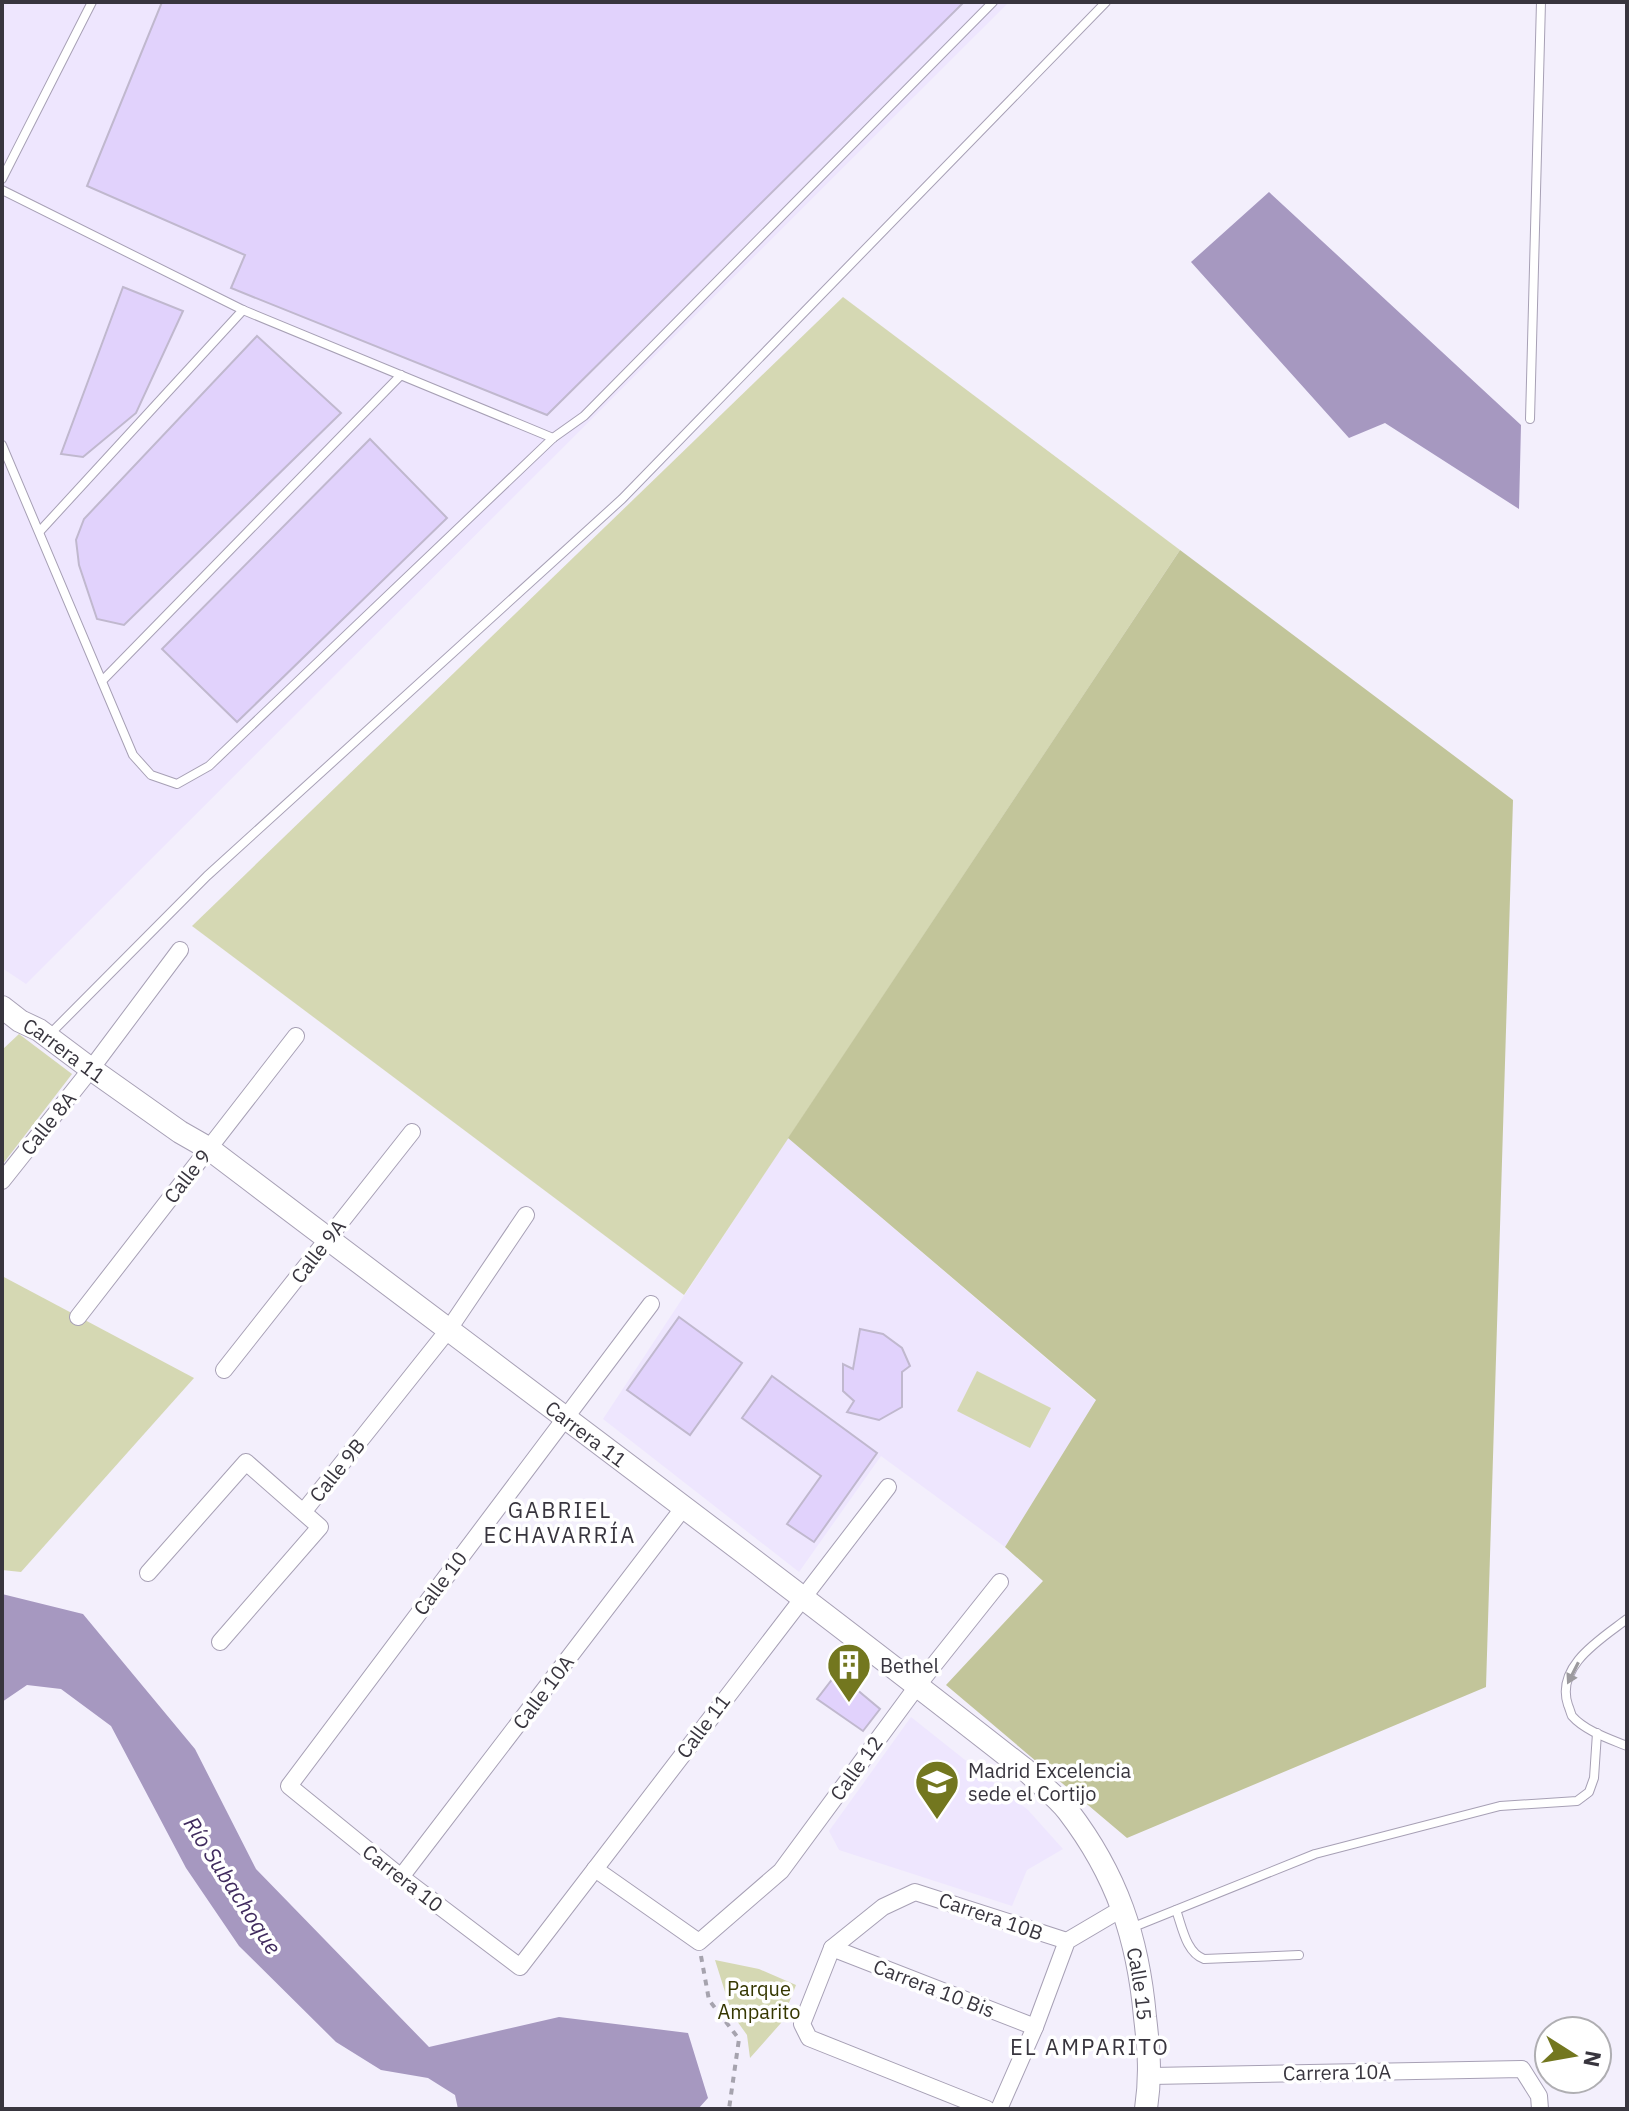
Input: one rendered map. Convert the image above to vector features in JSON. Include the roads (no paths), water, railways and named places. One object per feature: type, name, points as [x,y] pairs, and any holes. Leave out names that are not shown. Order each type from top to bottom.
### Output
[{"type":"street","name":"Calle 8A","points":[[2,1181],[180,950]]},
{"type":"street","name":"Carrera 11","points":[[4,1013],[47,1037],[180,1132],[208,1148],[918,1685],[1028,1772],[1067,1810],[1109,1877],[1127,1918]]},
{"type":"street","name":"Calle 9","points":[[78,1317],[296,1036]]},
{"type":"street","name":"Calle 9A","points":[[224,1370],[412,1132]]},
{"type":"street","name":"Calle 9B","points":[[220,1642],[320,1527],[304,1511],[449,1329],[526,1215]]},
{"type":"street","name":"Calle 10","points":[[289,1786],[651,1304]]},
{"type":"street","points":[[148,1573],[246,1462],[304,1511]]},
{"type":"street","name":"Calle 11","points":[[520,1967],[888,1487]]},
{"type":"street","name":"Calle 10A","points":[[401,1877],[684,1507]]},
{"type":"street","name":"Calle 12","points":[[595,1869],[699,1942],[781,1871],[918,1685],[1000,1582]]},
{"type":"street","name":"Carrera 10","points":[[289,1786],[401,1877],[520,1967]]},
{"type":"street","name":"Carrera 10B","points":[[832,1948],[873,1914],[915,1892],[1067,1941]]},
{"type":"street","points":[[999,2109],[1035,2027],[1067,1941],[1127,1918]]},
{"type":"street","name":"Calle 15","points":[[1127,1918],[1143,1997],[1151,2076],[1146,2109]]},
{"type":"street","points":[[832,1948],[802,2024],[809,2038],[987,2109]]},
{"type":"street","name":"Carrera 10 Bis","points":[[832,1948],[1035,2027]]},
{"type":"street","name":"Carrera 10A","points":[[1151,2076],[1522,2069],[1539,2096],[1540,2109]]},
{"type":"lane","points":[[2,179],[92,2]]},
{"type":"lane","points":[[2,445],[133,755],[151,775],[177,784],[209,766],[553,438],[584,416],[993,2]]},
{"type":"lane","points":[[47,1037],[207,876],[622,499],[1106,2]]},
{"type":"lane","points":[[1530,419],[1541,2]]},
{"type":"lane","points":[[2,190],[243,310],[553,438]]},
{"type":"lane","points":[[40,531],[243,310]]},
{"type":"lane","points":[[102,681],[401,375]]},
{"type":"lane","points":[[1627,1619],[1589,1649],[1569,1672],[1564,1694],[1571,1716],[1597,1733],[1627,1746]]},
{"type":"lane","points":[[1127,1918],[1176,1910],[1315,1854],[1500,1806],[1577,1801],[1589,1792],[1594,1778],[1597,1733]]},
{"type":"lane","points":[[1176,1910],[1197,1957],[1299,1955]]},
{"type":"water","points":[[1269,192],[1521,425],[1519,509],[1385,423],[1349,438],[1191,262]]},
{"type":"water","name":"Río Subachoque","points":[[2,1594],[83,1614],[195,1749],[256,1869],[429,2047],[559,2017],[688,2033],[708,2098],[698,2109],[458,2109],[455,2095],[428,2078],[381,2070],[336,2042],[239,1946],[186,1868],[111,1726],[61,1689],[27,1685],[2,1702]]},
{"type":"place","name":"Bethel","points":[[849,1704]]},
{"type":"place","name":"Madrid Excelencia sede el Cortijo","points":[[937,1821]]},
{"type":"district","name":"GABRIEL ECHAVARRÍA","points":[[560,1522]]},
{"type":"district","name":"EL AMPARITO","points":[[1090,2046]]},
{"type":"park label","name":"Parque Amparito","points":[[759,2000]]}]
